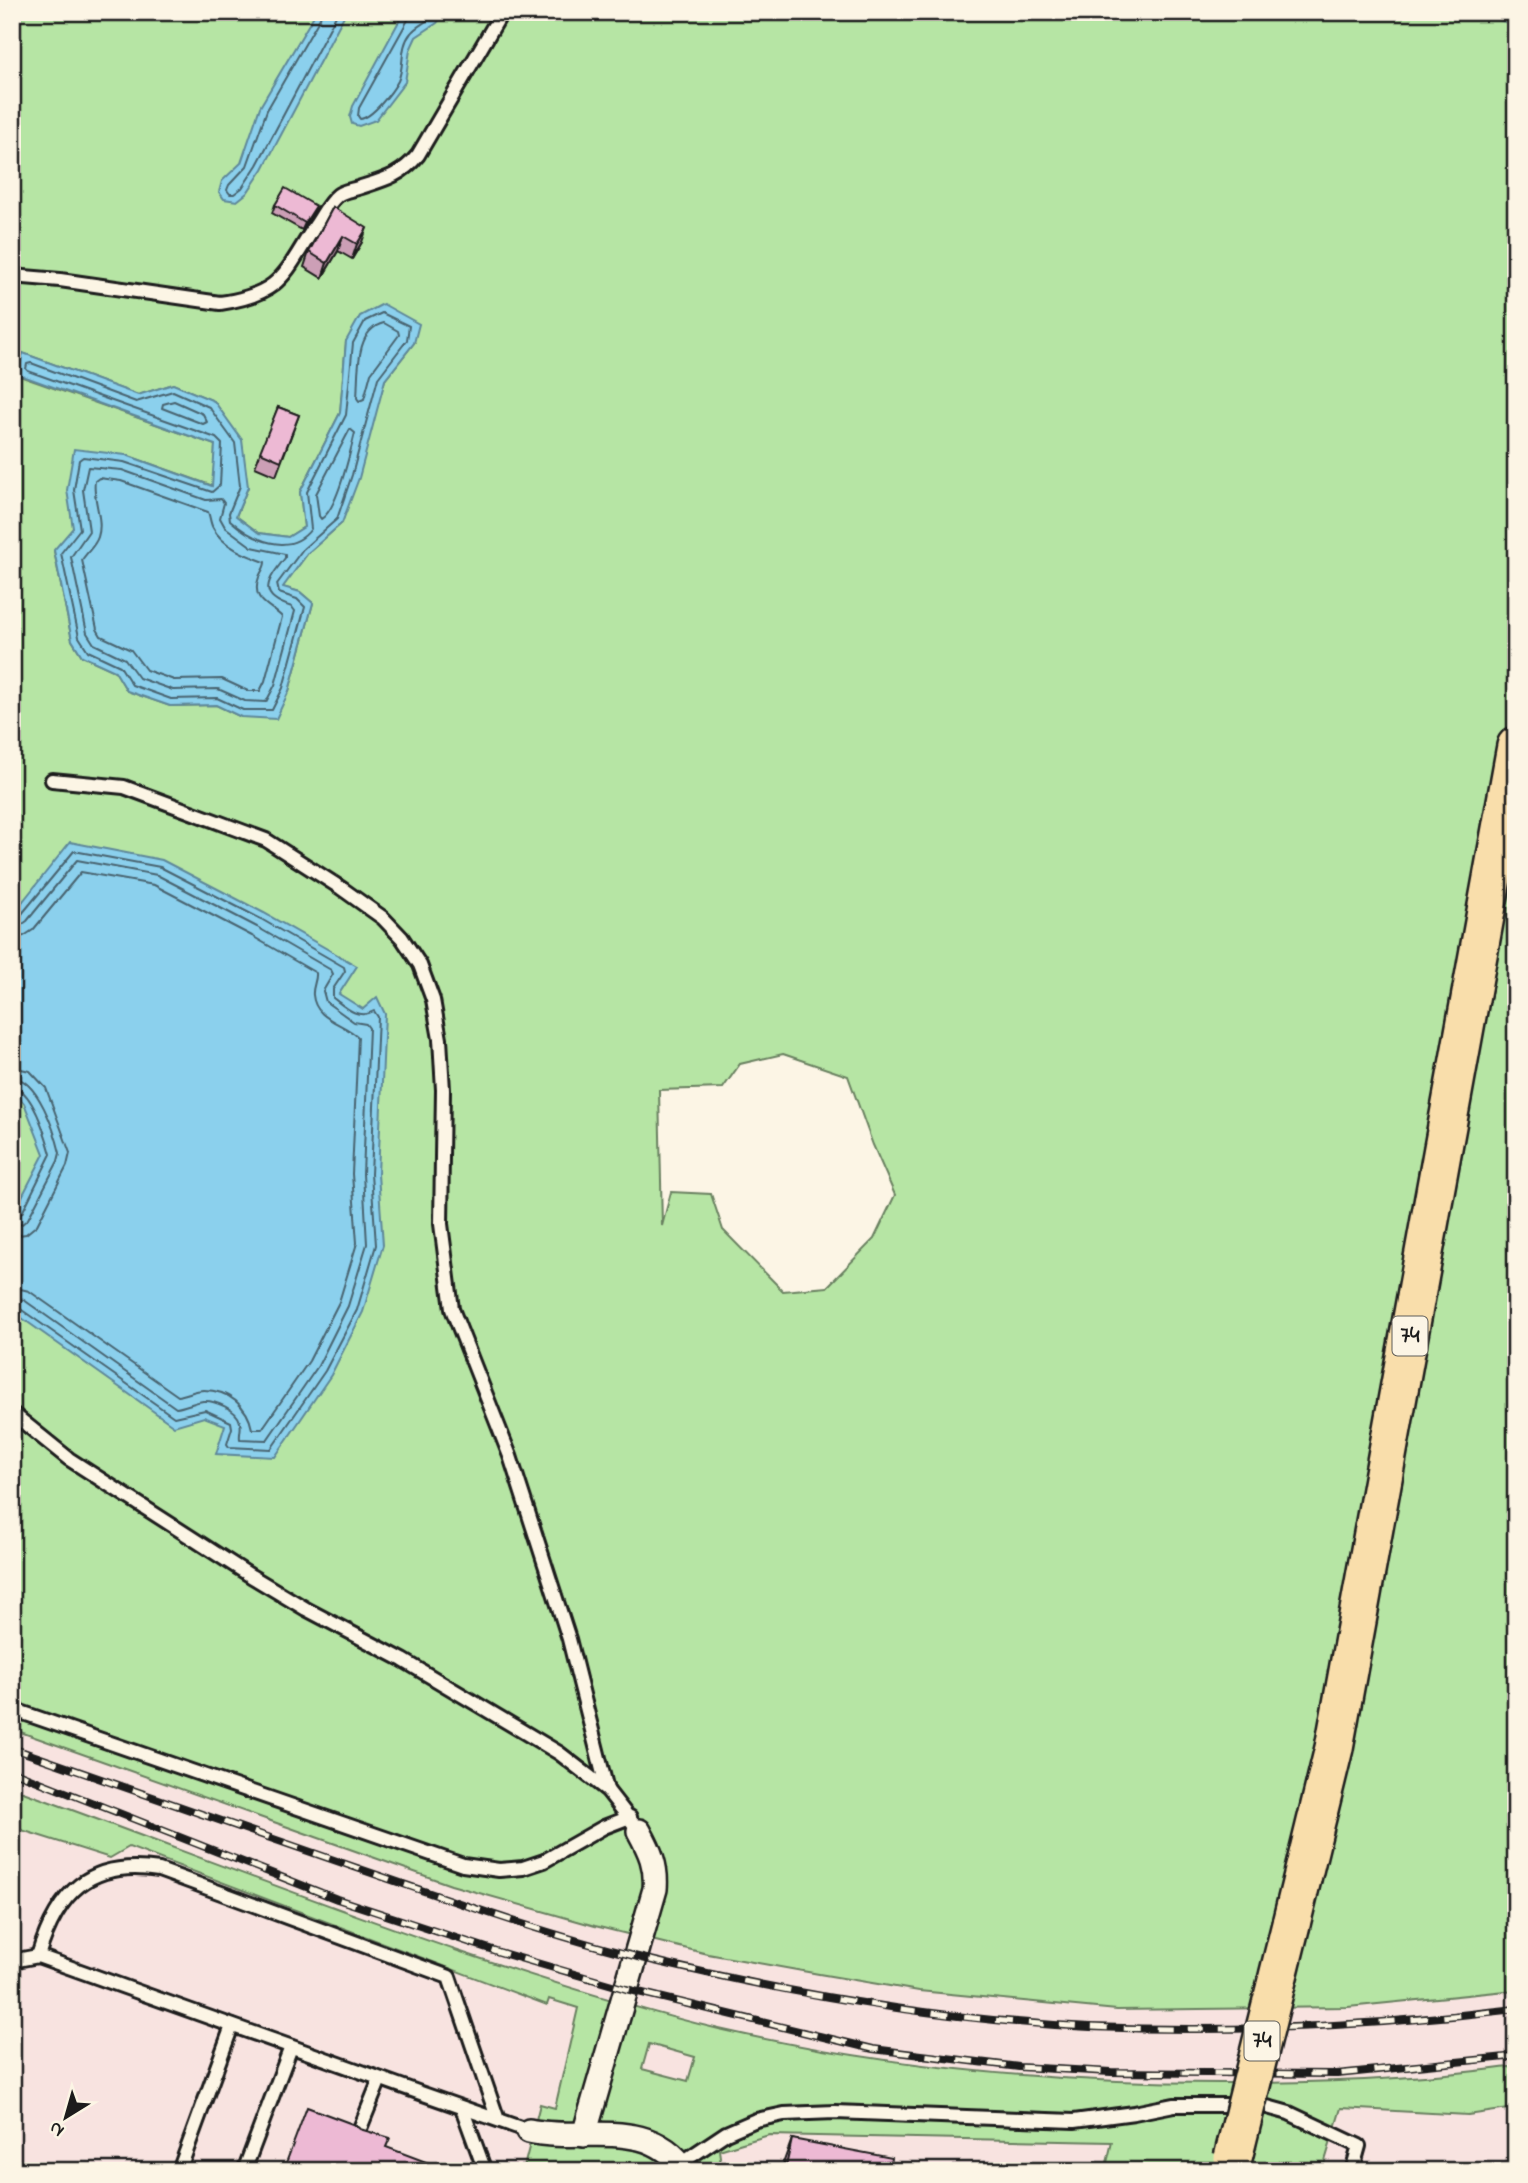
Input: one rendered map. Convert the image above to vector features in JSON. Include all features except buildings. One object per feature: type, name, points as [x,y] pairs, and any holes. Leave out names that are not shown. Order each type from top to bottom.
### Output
[{"type":"main road","name":"74","points":[[1231,2164],[1334,1748],[1516,746]]},
{"type":"street","points":[[584,2135],[655,1889],[656,1875],[652,1856],[635,1824]]},
{"type":"street","points":[[529,2131],[632,2135],[649,2140],[683,2167]]},
{"type":"lane","points":[[12,276],[60,280],[220,303],[245,300],[270,289],[284,276],[328,206],[339,194],[407,169],[418,155],[502,12]]},
{"type":"lane","points":[[52,780],[124,787],[266,840],[383,918],[402,937],[420,965],[433,1000],[440,1039],[443,1090],[441,1224],[452,1309],[518,1482],[569,1639],[607,1790]]},
{"type":"lane","points":[[12,1413],[69,1459],[251,1576],[559,1753],[607,1790],[635,1824]]},
{"type":"lane","points":[[12,1709],[464,1866],[499,1870],[523,1868],[544,1861],[604,1827],[635,1824]]},
{"type":"lane","points":[[38,1956],[47,1927],[68,1893],[84,1882],[125,1868],[159,1870],[449,1977],[498,2120]]},
{"type":"lane","points":[[12,1961],[38,1956],[529,2131]]},
{"type":"lane","points":[[179,2171],[232,2026]]},
{"type":"lane","points":[[244,2171],[291,2047]]},
{"type":"lane","points":[[359,2131],[380,2079]]},
{"type":"lane","points":[[683,2167],[726,2133],[756,2120],[784,2114],[835,2112],[1074,2121],[1174,2105],[1214,2104],[1260,2105],[1290,2113],[1359,2146],[1352,2171]]},
{"type":"lane","points":[[461,2108],[485,2171]]},
{"type":"shaded area","points":[[12,1729],[451,1885],[595,1926],[819,1974],[919,1991],[1117,2010],[1348,2007],[1516,1990],[1516,2066],[1443,2076],[1328,2083],[1093,2082],[985,2073],[816,2049],[719,2029],[554,1983],[480,1958],[253,1878],[12,1788]]},
{"type":"shaded area","points":[[12,1827],[110,1858],[129,1847],[547,2005],[549,1999],[579,2008],[555,2109],[540,2105],[523,2171],[12,2171]]},
{"type":"shaded area","points":[[648,2044],[695,2057],[689,2081],[642,2069]]},
{"type":"shaded area","points":[[1341,2108],[1468,2115],[1516,2108],[1516,2171],[1322,2171]]},
{"type":"shaded area","points":[[769,2135],[1113,2142],[1105,2171],[722,2171],[719,2150]]},
{"type":"green space","points":[[12,12],[1516,12],[1516,1990],[1348,2007],[1117,2010],[919,1991],[819,1974],[708,1954],[595,1926],[451,1885],[12,1729]],"holes":[[[346,341],[414,343],[385,380],[342,523],[308,553],[282,587],[300,592],[313,603],[289,691],[241,717],[216,705],[170,706],[127,691],[115,671],[82,656],[72,640],[54,551],[126,455],[213,486],[215,445],[17,375],[23,353],[138,395],[173,384],[214,401],[227,420],[248,487],[236,516],[259,533],[288,537],[304,527],[300,492],[340,413]],[[783,1054],[848,1076],[895,1195],[874,1239],[827,1287],[783,1291],[723,1230],[711,1194],[671,1192],[662,1226],[659,1090],[723,1088],[740,1064]]]},
{"type":"green space","points":[[12,1788],[346,1912],[490,1962],[653,2012],[783,2043],[976,2071],[1171,2083],[1341,2081],[1516,2066],[1516,2108],[1468,2115],[1341,2108],[1322,2171],[1105,2171],[1112,2142],[769,2135],[719,2150],[722,2171],[523,2171],[540,2104],[555,2108],[578,2008],[549,1999],[547,2005],[129,1847],[110,1858],[12,1827]],"holes":[[[649,2044],[695,2057],[688,2081],[642,2069]]]},
{"type":"water","points":[[316,12],[346,12],[263,169],[247,193],[237,201],[224,199],[219,192],[222,181],[241,163],[260,107]]},
{"type":"water","points":[[404,12],[445,12],[437,23],[416,37],[410,50],[405,82],[376,120],[359,126],[352,124],[350,117],[353,106]]},
{"type":"water","points":[[383,304],[419,324],[414,343],[385,380],[359,478],[342,523],[308,553],[283,587],[300,592],[313,603],[289,691],[276,719],[241,717],[216,705],[170,706],[127,691],[115,671],[82,656],[72,640],[54,550],[73,528],[67,490],[74,449],[126,455],[212,486],[215,445],[17,374],[23,353],[138,395],[173,384],[214,401],[242,440],[248,487],[236,516],[259,533],[288,537],[304,527],[300,492],[340,413],[346,341],[360,316]]},
{"type":"water","points":[[70,842],[162,860],[264,913],[357,966],[339,994],[363,1009],[377,997],[385,1014],[378,1174],[383,1245],[363,1312],[331,1375],[275,1457],[216,1454],[225,1425],[204,1417],[174,1426],[12,1311],[12,1216],[44,1154],[24,1103],[12,1090],[12,915]]},
{"type":"waterway","points":[[1483,12],[1516,22]]},
{"type":"railway","points":[[12,1748],[531,1927],[638,1957],[862,2003],[976,2018],[1143,2029],[1303,2027],[1516,2009]]},
{"type":"railway","points":[[12,1771],[337,1899],[499,1952],[626,1989],[873,2049],[1019,2067],[1111,2072],[1337,2074],[1516,2056]]}]
